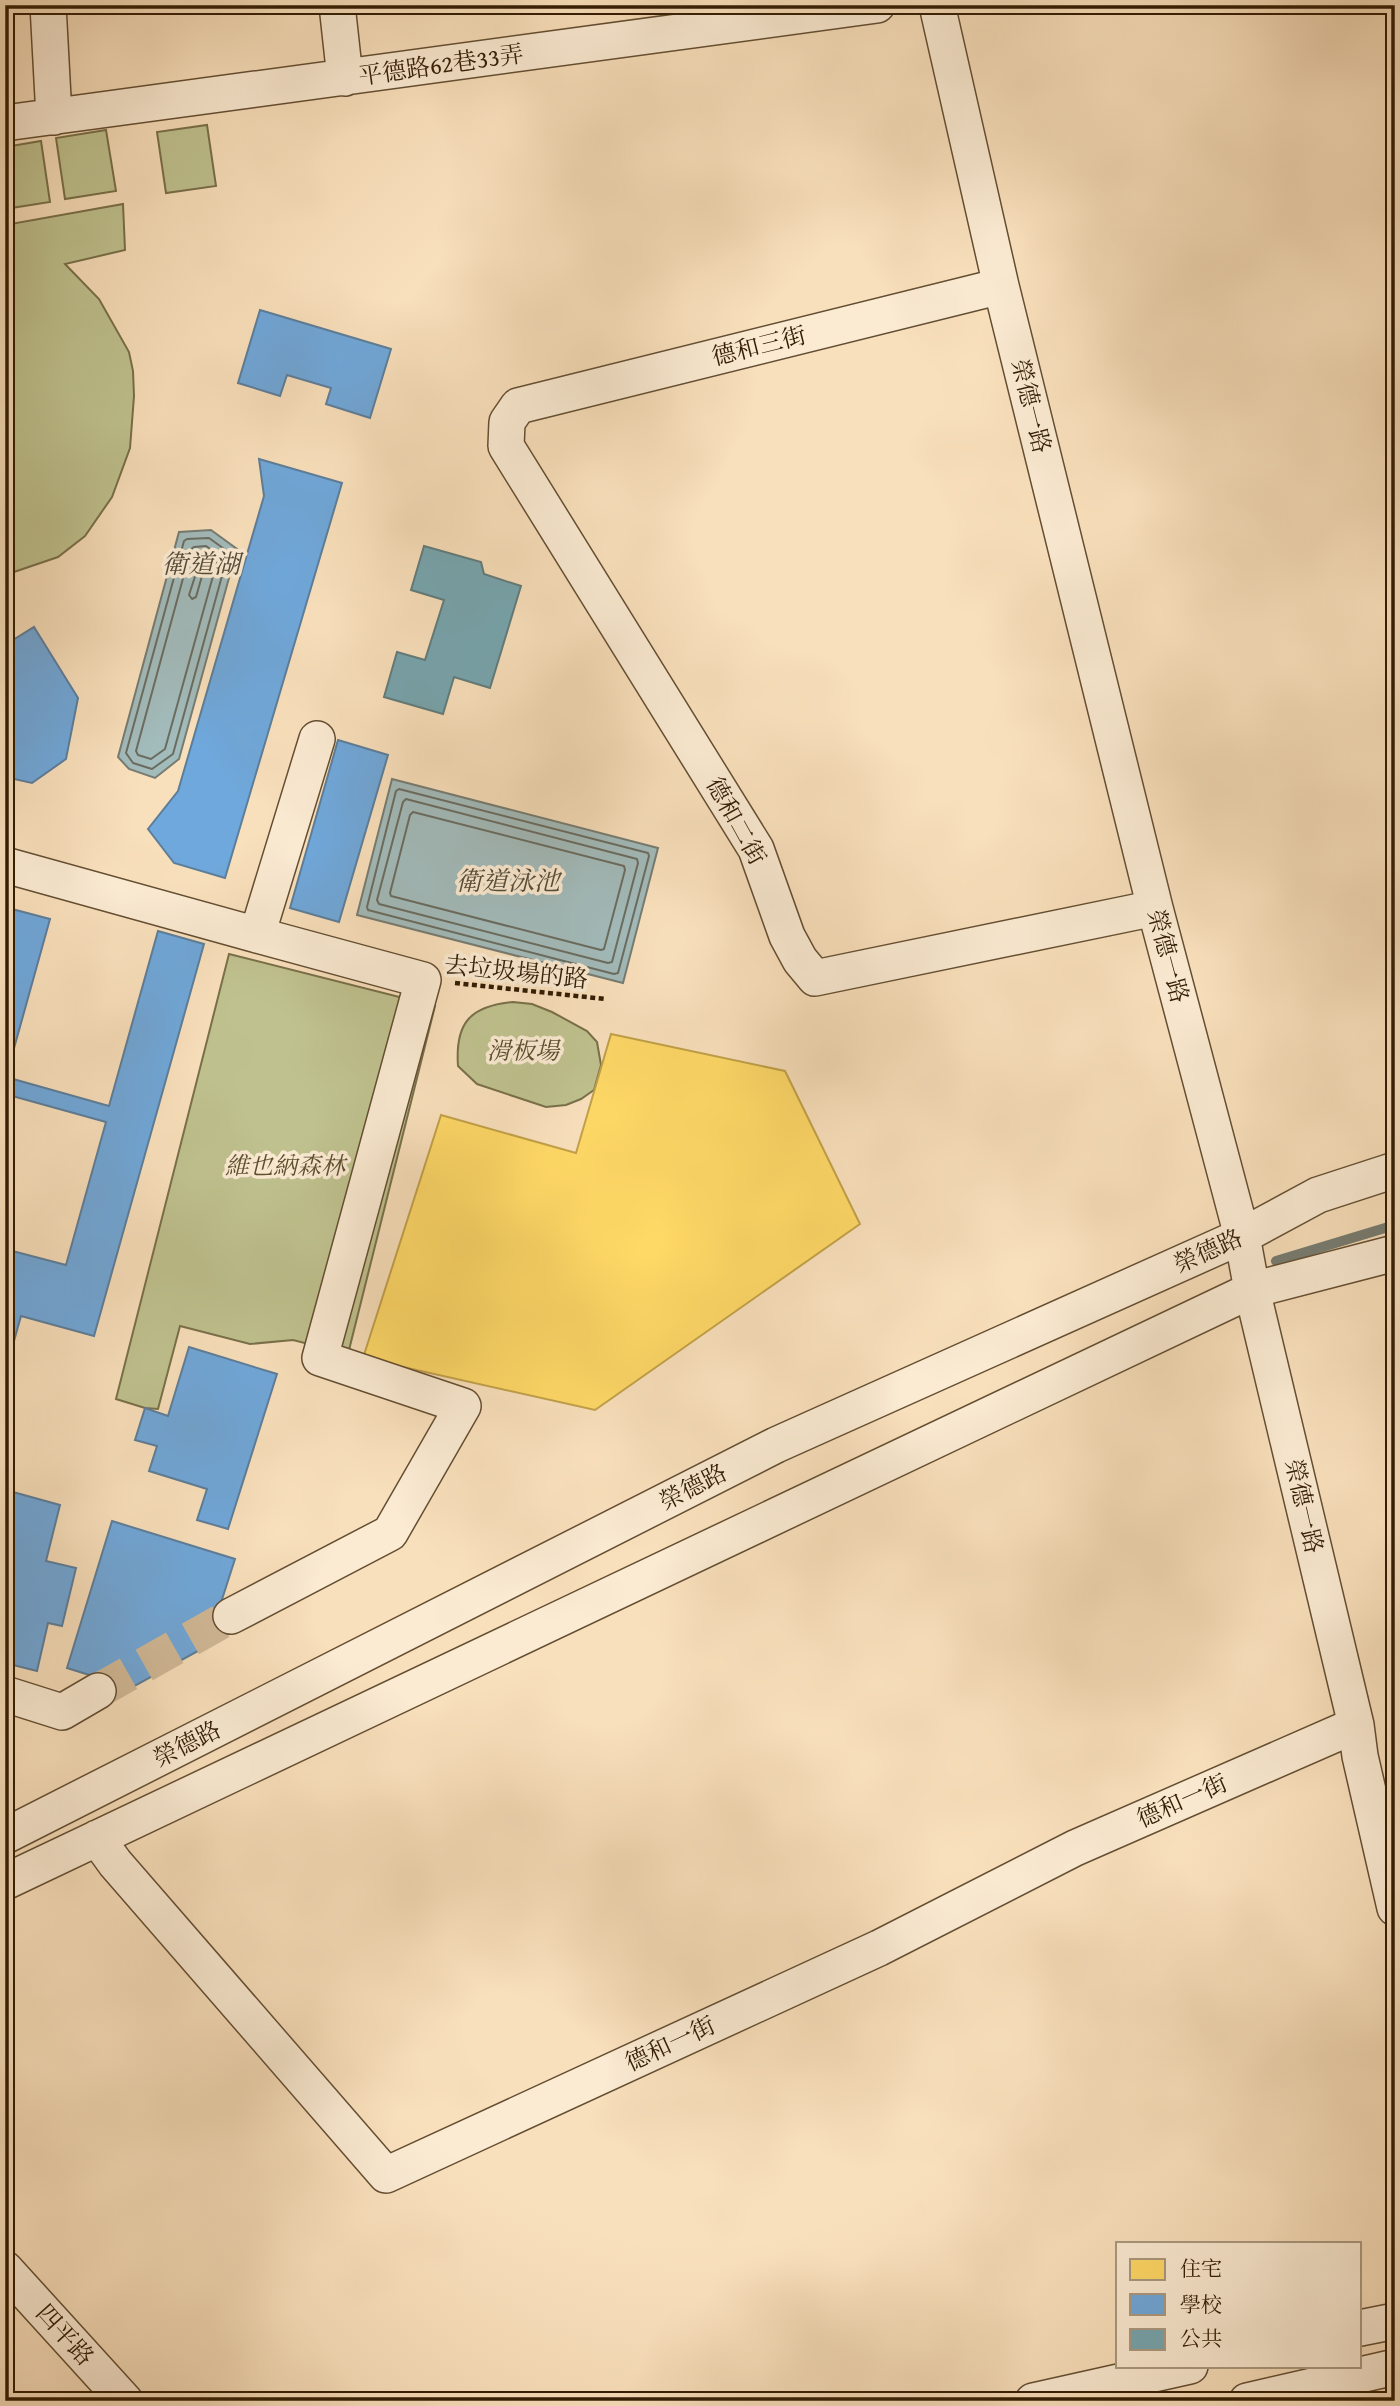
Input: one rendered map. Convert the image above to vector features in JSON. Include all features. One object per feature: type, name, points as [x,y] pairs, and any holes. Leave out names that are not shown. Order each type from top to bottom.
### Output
[{"type":"street","points":[[48,5],[54,117]]},
{"type":"street","points":[[337,5],[345,78]]},
{"type":"street","name":"平德路62巷33弄","points":[[5,123],[877,5]]},
{"type":"street","name":"榮德一路","points":[[937,5],[1001,286],[1155,908],[1242,1236],[1252,1290],[1356,1725],[1360,1756],[1395,1908]]},
{"type":"street","name":"德和三街","points":[[518,406],[1001,286]]},
{"type":"street","name":"德和二街","points":[[518,406],[507,422],[506,446],[756,849],[787,936],[800,960],[815,978],[1155,908]]},
{"type":"street","points":[[257,935],[317,739]]},
{"type":"street","points":[[5,864],[423,980],[320,1358],[463,1406],[390,1533],[230,1616]]},
{"type":"street","name":"榮德路","points":[[5,1836],[776,1445],[1242,1236],[1318,1195],[1395,1170]]},
{"type":"street","name":"榮德路","points":[[5,1882],[1252,1290],[1395,1253]]},
{"type":"street","points":[[5,1694],[62,1712],[99,1691]]},
{"type":"street","name":"德和一街","points":[[97,1838],[115,1863],[386,2175],[878,1948],[1076,1848],[1356,1725]]},
{"type":"street","name":"四平路","points":[[5,2269],[125,2401]]},
{"type":"street","points":[[1362,2328],[1395,2321]]},
{"type":"street","points":[[1247,2401],[1395,2367]]},
{"type":"street","points":[[1033,2401],[1182,2368]]},
{"type":"path","name":"去垃圾場的路","points":[[423,980],[605,999]]},
{"type":"green space","points":[[207,125],[216,186],[166,193],[157,132]]},
{"type":"green space","points":[[106,130],[116,191],[65,199],[56,138]]},
{"type":"green space","points":[[41,141],[50,202],[5,209],[5,147]]},
{"type":"green space","points":[[123,204],[125,250],[65,264],[99,299],[129,352],[134,396],[130,448],[112,497],[85,536],[58,557],[5,575],[5,225]]},
{"type":"green space","name":"維也納森林","points":[[229,954],[435,1006],[348,1354],[293,1340],[250,1344],[180,1326],[158,1409],[145,1408],[116,1399]]},
{"type":"green space","name":"滑板場","points":[[513,1002],[532,1004],[587,1031],[597,1042],[601,1065],[594,1090],[566,1105],[546,1107],[477,1084],[458,1066],[459,1039],[468,1020],[485,1008]]},
{"type":"water","name":"衛道湖","points":[[211,530],[237,549],[179,759],[155,778],[129,769],[118,757],[179,532]]},
{"type":"water","name":"衛道泳池","points":[[392,779],[658,848],[623,983],[357,915]]},
{"type":"building: 住宅","points":[[611,1034],[785,1071],[860,1224],[595,1410],[363,1358],[441,1115],[576,1153]]},
{"type":"building: 學校","points":[[260,310],[391,349],[370,418],[326,404],[331,388],[287,375],[280,396],[238,383]]},
{"type":"building: 學校","points":[[259,459],[342,483],[225,878],[174,863],[148,829],[178,791],[264,496]]},
{"type":"building: 學校","points":[[34,627],[78,698],[66,759],[32,783],[5,777],[5,645]]},
{"type":"building: 學校","points":[[338,740],[388,755],[339,922],[290,908]]},
{"type":"building: 學校","points":[[12,909],[50,919],[6,1077],[109,1106],[158,931],[204,944],[94,1336],[21,1316],[5,1373],[5,1249],[66,1265],[106,1122],[5,1094],[5,933]]},
{"type":"building: 學校","points":[[189,1347],[277,1374],[228,1529],[197,1520],[207,1489],[149,1471],[157,1446],[135,1440],[145,1408],[168,1416]]},
{"type":"building: 學校","points":[[13,1492],[60,1505],[46,1561],[76,1568],[62,1626],[48,1623],[37,1671],[5,1663],[5,1522]]},
{"type":"building: 學校","points":[[112,1521],[235,1559],[207,1646],[131,1688],[67,1668]]},
{"type":"building: 公共","points":[[424,546],[481,562],[484,574],[521,586],[490,688],[454,677],[443,714],[384,697],[397,652],[425,660],[444,600],[411,590]]},
{"type":"waterway","points":[[1276,1261],[1395,1225]]},
{"type":"tunnel","points":[[98,1691],[231,1616]]}]
